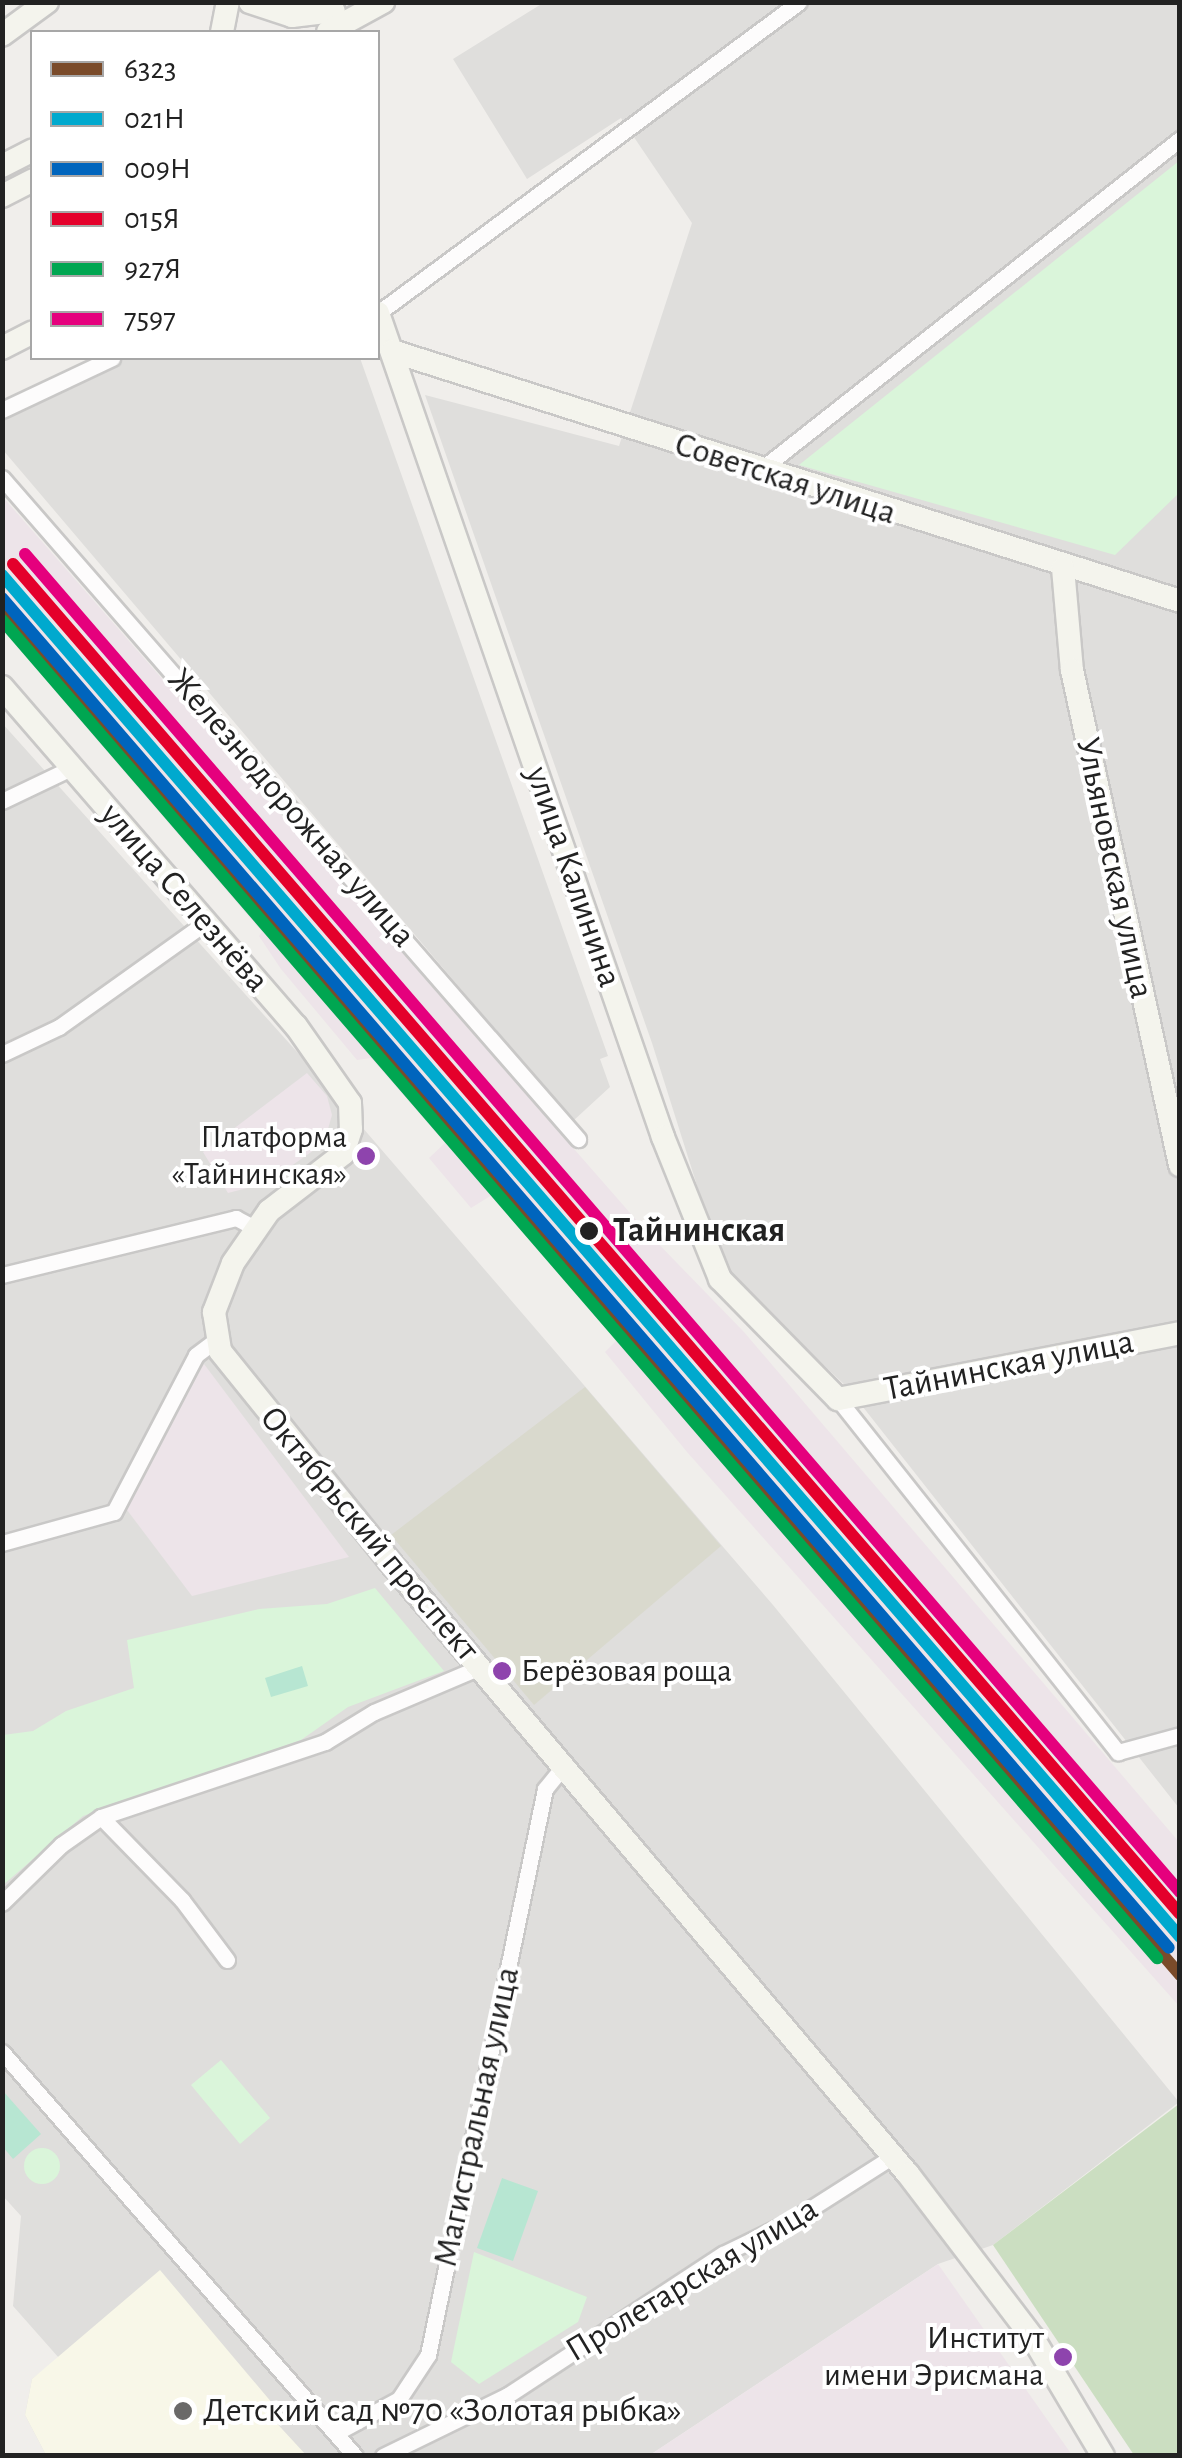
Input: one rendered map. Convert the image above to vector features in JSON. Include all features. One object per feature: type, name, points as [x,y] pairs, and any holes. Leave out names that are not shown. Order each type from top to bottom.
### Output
[{"type":"street","points":[[2,34],[47,2]]},
{"type":"street","points":[[222,30],[228,2]]},
{"type":"street","points":[[250,2],[273,14],[337,21]]},
{"type":"street","points":[[297,30],[337,21],[383,2]]},
{"type":"street","points":[[380,312],[799,2]]},
{"type":"street","points":[[759,471],[1180,139]]},
{"type":"street","points":[[2,166],[30,152]]},
{"type":"street","points":[[2,196],[30,182]]},
{"type":"street","name":"улица Калинина","points":[[380,318],[708,1261],[766,1332],[838,1399]]},
{"type":"street","points":[[2,348],[30,334]]},
{"type":"street","name":"Советская улица","points":[[392,351],[1063,568],[1180,601]]},
{"type":"street","points":[[2,410],[108,360]]},
{"type":"street","name":"Железнодорожная улица","points":[[2,478],[578,1139]]},
{"type":"street","name":"Ульяновская улица","points":[[1063,568],[1072,670],[1180,1166]]},
{"type":"street","name":"улица Селезнёва","points":[[2,687],[330,1066],[352,1116],[343,1154],[255,1228]]},
{"type":"street","points":[[2,801],[71,768]]},
{"type":"street","points":[[2,1054],[59,1027],[205,923]]},
{"type":"street","points":[[2,1275],[236,1218],[255,1228],[216,1300],[216,1340],[196,1355],[114,1512],[2,1543]]},
{"type":"street","name":"Тайнинская улица","points":[[838,1399],[1180,1333]]},
{"type":"street","name":"Октябрьский проспект","points":[[216,1340],[252,1393],[894,2156],[1033,2338],[1104,2456]]},
{"type":"street","points":[[838,1399],[1118,1752],[1180,1735]]},
{"type":"street","points":[[2,1903],[61,1845],[101,1817],[325,1742],[374,1712],[480,1666]]},
{"type":"street","name":"Магистральная улица","points":[[336,2433],[399,2399],[428,2355],[545,1789],[565,1764]]},
{"type":"street","points":[[101,1817],[182,1900],[227,1960]]},
{"type":"street","points":[[2,2052],[355,2456]]},
{"type":"street","name":"Пролетарская улица","points":[[382,2456],[508,2395],[724,2254],[790,2221],[894,2156]]},
{"type":"shaded area","points":[[543,3],[1179,3],[1179,1808],[848,1388],[735,1281],[718,1252],[652,1043],[425,395],[619,446],[692,223],[621,118],[527,179],[453,59]]},
{"type":"shaded area","points":[[118,360],[361,360],[608,1056],[600,1059],[610,1087],[573,1121],[3,450],[3,415]]},
{"type":"shaded area","points":[[2,496],[645,1230],[744,1332],[1179,1842],[1179,2006],[687,1452],[605,1352],[624,1333],[500,1190],[471,1208],[429,1158],[445,1143],[371,1058],[357,1060],[281,969],[259,936],[262,932],[61,698],[3,622]]},
{"type":"shaded area","points":[[2,723],[307,1063],[773,1605],[1179,2102],[993,2245],[938,2264],[650,2455],[46,2455],[25,2415],[32,2379],[59,2358],[13,2306],[21,2216],[2,2195]]},
{"type":"shaded area","points":[[307,1073],[327,1096],[332,1115],[324,1143],[267,1183],[228,1193],[203,1152]]},
{"type":"shaded area","points":[[204,1364],[349,1557],[192,1596],[124,1506]]},
{"type":"shaded area","points":[[585,1387],[721,1546],[534,1705],[391,1535]]},
{"type":"shaded area","points":[[938,2264],[1072,2455],[650,2455]]},
{"type":"shaded area","points":[[160,2270],[278,2410],[271,2417],[306,2455],[46,2455],[25,2415],[32,2379]]},
{"type":"green space","points":[[1179,161],[1179,493],[1115,555],[799,465]]},
{"type":"green space","points":[[375,1588],[444,1671],[348,1707],[301,1740],[83,1816],[3,1885],[3,1735],[33,1731],[66,1711],[134,1688],[127,1640],[259,1609],[327,1604]]},
{"type":"green space","points":[[302,1666],[308,1686],[271,1697],[265,1678]]},
{"type":"green space","points":[[221,2060],[270,2118],[240,2144],[191,2085]]},
{"type":"green space","points":[[3,2091],[41,2134],[13,2159],[3,2147]]},
{"type":"green space","points":[[1179,2104],[1179,2455],[1134,2455],[993,2245]]},
{"type":"green space","points":[[42,2148],[55,2153],[60,2166],[55,2179],[42,2184],[29,2179],[24,2166],[29,2153]]},
{"type":"green space","points":[[502,2178],[538,2191],[513,2261],[477,2248]]},
{"type":"green space","points":[[474,2252],[587,2297],[578,2322],[479,2384],[451,2362]]},
{"type":"transit line","name":"7597","points":[[25,554],[1180,1892]]},
{"type":"transit line","name":"015Я","points":[[13,564],[1180,1914]]},
{"type":"transit line","name":"021Н","points":[[2,575],[1180,1937]]},
{"type":"transit line","name":"009Н","points":[[2,598],[1169,1948]]},
{"type":"transit line","name":"6323","points":[[2,612],[1180,1975]]},
{"type":"transit line","name":"927Я","points":[[2,620],[1157,1958]]},
{"type":"place","name":"Платформа «Тайнинская»","points":[[366,1156]]},
{"type":"place","name":"Тайнинская","points":[[589,1231]]},
{"type":"place","name":"Берёзовая роща","points":[[502,1671]]},
{"type":"place","name":"Институт имени Эрисмана","points":[[1063,2357]]},
{"type":"place","name":"Детский сад №70 «Золотая рыбка»","points":[[183,2411]]}]
